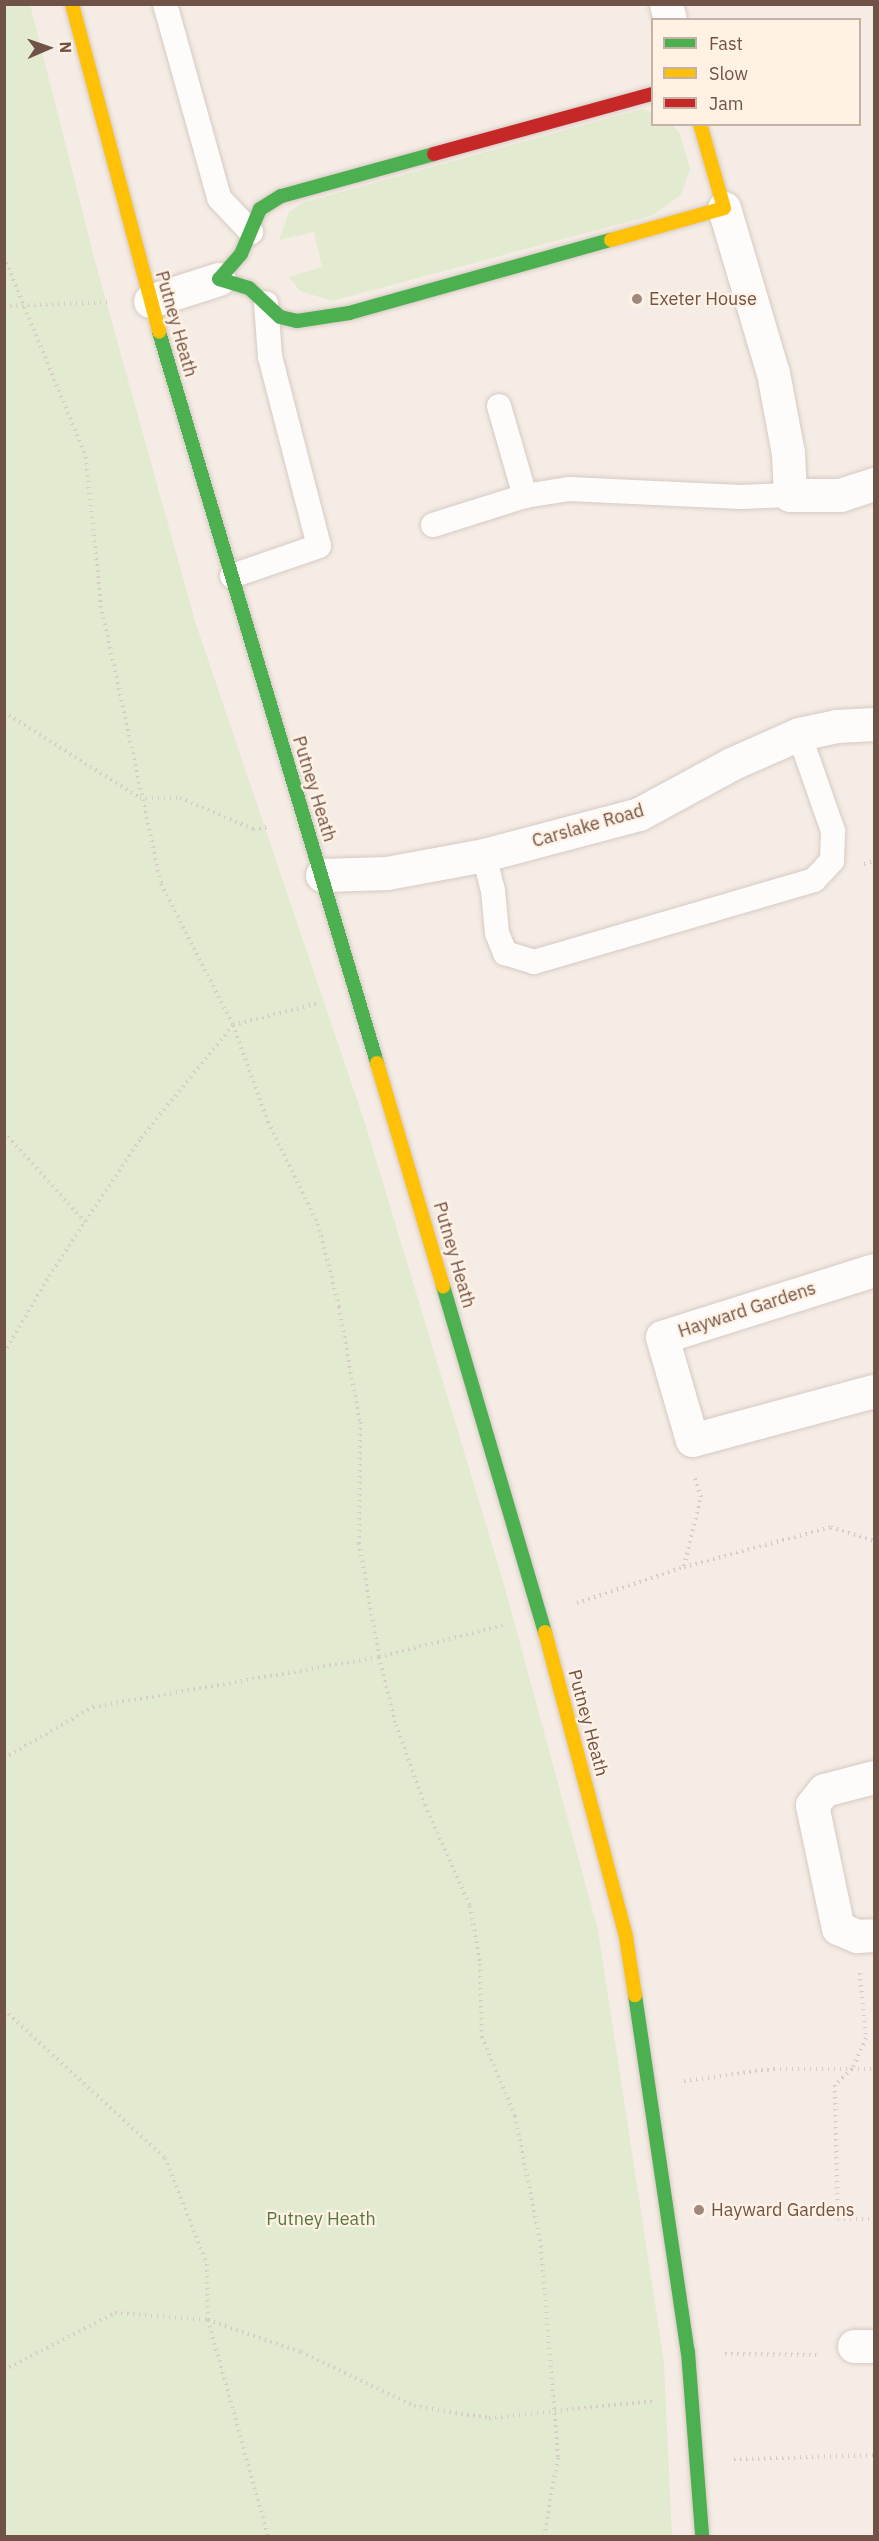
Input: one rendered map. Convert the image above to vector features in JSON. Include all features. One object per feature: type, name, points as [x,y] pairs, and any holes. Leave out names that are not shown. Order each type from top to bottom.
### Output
[{"type":"street","name":"Putney Heath","points":[[72,4],[150,300],[541,1616],[626,1937],[651,2086],[688,2352],[702,2536]]},
{"type":"street","points":[[150,300],[219,279],[241,254],[260,209],[281,196],[651,94]]},
{"type":"street","points":[[701,126],[773,373],[788,453],[790,495],[840,495],[874,484]]},
{"type":"street","points":[[219,279],[249,288],[280,317],[297,321],[349,313],[724,208]]},
{"type":"street","name":"Carslake Road","points":[[322,875],[387,873],[484,855],[639,814],[731,764],[799,734],[836,726],[874,724]]},
{"type":"street","name":"Hayward Gardens","points":[[692,1440],[662,1337],[874,1270]]},
{"type":"street","points":[[692,1440],[874,1391]]},
{"type":"street","points":[[866,1935],[838,1928],[812,1805],[824,1790],[874,1777]]},
{"type":"lane","points":[[165,4],[219,198],[251,232]]},
{"type":"lane","points":[[232,576],[319,546],[270,357],[266,303]]},
{"type":"lane","points":[[499,406],[525,496]]},
{"type":"lane","points":[[433,525],[525,496],[569,489],[741,497],[790,495]]},
{"type":"lane","points":[[484,855],[493,890],[497,933],[505,953],[534,962],[814,880],[831,861],[833,831],[799,734]]},
{"type":"path","points":[[4,257],[26,304],[86,457],[101,606],[160,884],[233,1025],[268,1122],[318,1224],[339,1307],[360,1422],[359,1543],[379,1657],[396,1725],[425,1805],[470,1906],[480,1964],[482,2037],[515,2116],[540,2246],[556,2410],[558,2458],[544,2536]]},
{"type":"path","points":[[4,306],[150,300]]},
{"type":"path","points":[[4,712],[140,798],[180,798],[253,829],[304,821]]},
{"type":"path","points":[[4,1353],[85,1222],[141,1138],[233,1025],[357,993]]},
{"type":"path","points":[[4,1132],[85,1222]]},
{"type":"path","points":[[684,1567],[701,1497],[686,1450],[692,1440]]},
{"type":"path","points":[[4,1758],[93,1707],[379,1657],[541,1616],[684,1567],[831,1527],[874,1541]]},
{"type":"path","points":[[866,1935],[866,2038],[852,2069],[835,2085],[838,2219],[874,2218]]},
{"type":"path","points":[[4,2010],[165,2158],[207,2265],[208,2320],[245,2467],[268,2536]]},
{"type":"path","points":[[651,2086],[774,2069],[874,2069]]},
{"type":"path","points":[[4,2370],[115,2313],[208,2320],[301,2352],[414,2406],[489,2418],[690,2398]]},
{"type":"path","points":[[688,2352],[807,2357],[864,2346]]},
{"type":"path","points":[[695,2462],[788,2454],[874,2455]]},
{"type":"green space","name":"Putney Heath","points":[[30,4],[95,261],[195,621],[366,1126],[503,1581],[598,1930],[664,2362],[672,2536],[5,2536],[4,5]]},
{"type":"green space","points":[[642,109],[651,112],[651,126],[674,126],[680,134],[690,169],[681,195],[653,215],[332,301],[300,291],[289,277],[322,267],[314,232],[279,240],[289,212],[302,203]]},
{"type":"traffic: fast","points":[[434,154],[281,196],[260,209],[241,254],[219,279],[249,288],[280,317],[297,321],[349,313],[611,240]]},
{"type":"traffic: fast","points":[[159,332],[377,1063]]},
{"type":"traffic: fast","points":[[443,1286],[545,1632]]},
{"type":"traffic: fast","points":[[635,1995],[688,2352],[702,2536]]},
{"type":"traffic: slow","points":[[72,4],[159,332]]},
{"type":"traffic: slow","points":[[611,240],[724,208],[701,126]]},
{"type":"traffic: slow","points":[[377,1063],[443,1286]]},
{"type":"traffic: slow","points":[[545,1632],[626,1937],[635,1995]]},
{"type":"traffic: jam","points":[[434,154],[651,94]]},
{"type":"place","name":"Exeter House","points":[[637,299]]},
{"type":"place","name":"Hayward Gardens","points":[[699,2210]]}]
